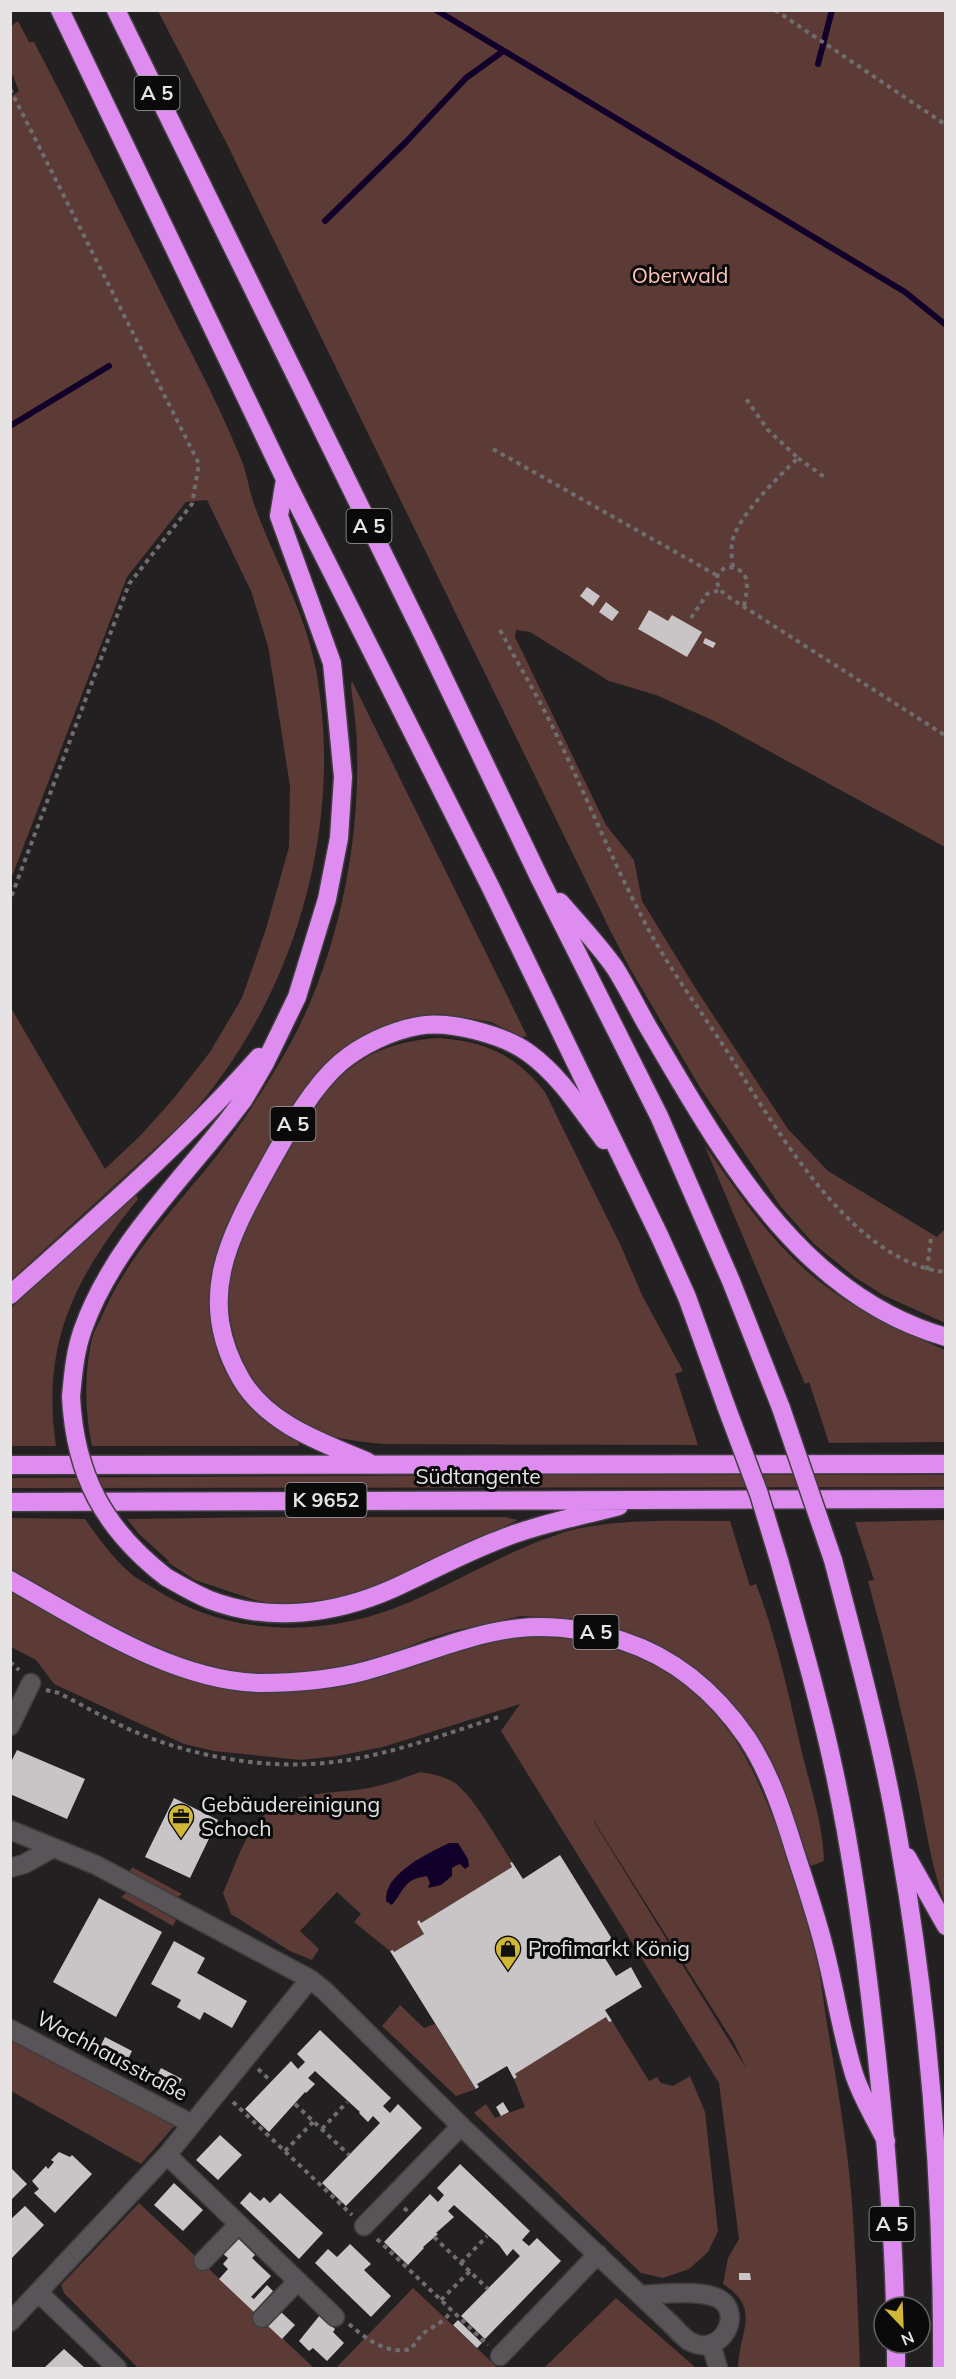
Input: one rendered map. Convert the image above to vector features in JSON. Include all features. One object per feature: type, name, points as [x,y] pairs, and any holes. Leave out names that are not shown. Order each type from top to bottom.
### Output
[{"type":"highway","name":"A 5","points":[[60,10],[285,479],[490,886],[630,1174],[687,1297],[759,1494],[817,1694],[836,1776],[851,1857],[866,1947],[886,2141],[895,2295]]},
{"type":"highway","name":"A 5","points":[[116,10],[658,1116],[731,1281],[781,1408],[833,1560],[872,1709],[900,1846],[915,1937],[933,2125],[940,2235],[942,2368]]},
{"type":"highway","points":[[10,1295],[196,1125],[276,1038],[297,997],[327,899],[339,838],[343,777],[332,663],[279,516],[285,479]]},
{"type":"highway","name":"A 5","points":[[539,877],[615,968],[715,1138],[777,1224],[810,1257],[850,1290],[891,1315],[945,1337]]},
{"type":"highway","name":"A 5","points":[[375,1465],[311,1438],[282,1422],[256,1400],[242,1380],[229,1354],[218,1305],[225,1253],[235,1227],[289,1129],[340,1063],[377,1040],[419,1026],[457,1027],[494,1034],[529,1053],[558,1078],[630,1174]]},
{"type":"highway","name":"K 9652","points":[[276,1038],[265,1063],[244,1099],[146,1220],[109,1273],[82,1331],[76,1355],[71,1396],[79,1457],[92,1491],[118,1532],[136,1552],[166,1577],[210,1600],[235,1608],[277,1613],[315,1612],[346,1606],[372,1597],[498,1539],[640,1500]]},
{"type":"highway","name":"Südtangente","points":[[10,1465],[945,1464]]},
{"type":"highway","name":"Südtangente","points":[[10,1502],[945,1499]]},
{"type":"highway","name":"A 5","points":[[10,1580],[99,1631],[155,1657],[201,1672],[258,1683],[335,1678],[466,1638],[529,1626],[560,1626],[597,1633],[661,1656],[689,1675],[720,1702],[748,1740],[769,1778],[786,1822],[823,1943],[854,2076],[886,2141]]},
{"type":"highway","name":"A 5","points":[[900,1846],[945,1926]]},
{"type":"street","points":[[10,1726],[36,1686]]},
{"type":"street","points":[[10,1830],[96,1865],[310,1979],[326,1992],[461,2126],[598,2254],[640,2295],[689,2341],[702,2345],[711,2344],[725,2334],[730,2325],[727,2307],[715,2296],[681,2293],[640,2295]]},
{"type":"street","points":[[10,1869],[53,1848]]},
{"type":"street","name":"Wachhausstraße","points":[[10,2322],[167,2155],[310,1979]]},
{"type":"street","name":"Wachhausstraße","points":[[10,2029],[192,2124]]},
{"type":"street","points":[[364,2226],[461,2126]]},
{"type":"street","points":[[167,2155],[335,2317]]},
{"type":"street","points":[[203,2261],[239,2224]]},
{"type":"street","points":[[500,2356],[598,2254]]},
{"type":"street","points":[[262,2318],[298,2281]]},
{"type":"street","points":[[38,2292],[117,2368]]},
{"type":"street","points":[[711,2344],[718,2368]]},
{"type":"path","points":[[775,10],[945,125]]},
{"type":"path","points":[[10,89],[199,464],[192,504],[129,584],[10,900]]},
{"type":"path","points":[[744,396],[768,430],[798,458],[827,479]]},
{"type":"path","points":[[493,449],[718,576]]},
{"type":"path","points":[[733,567],[732,543],[740,521],[778,477],[798,458]]},
{"type":"path","points":[[744,606],[748,581],[744,573],[733,567],[726,567],[718,573],[717,583],[720,590],[744,606],[945,736]]},
{"type":"path","points":[[691,618],[707,594],[720,590]]},
{"type":"path","points":[[500,630],[546,715],[646,925],[675,974],[759,1101],[816,1183],[840,1212],[894,1256],[927,1270],[945,1272]]},
{"type":"path","points":[[927,1270],[931,1238]]},
{"type":"path","points":[[36,1686],[59,1694],[134,1731],[165,1742],[210,1755],[290,1765],[326,1763],[372,1755],[502,1716]]},
{"type":"path","points":[[322,2129],[347,2102]]},
{"type":"path","points":[[295,2104],[349,2155]]},
{"type":"path","points":[[285,2151],[314,2122]]},
{"type":"path","points":[[461,2263],[487,2236]]},
{"type":"path","points":[[434,2237],[488,2289]]},
{"type":"path","points":[[441,2300],[470,2271]]},
{"type":"path","points":[[335,2317],[340,2316],[373,2343],[401,2352],[411,2349],[422,2334],[444,2320],[452,2311]]},
{"type":"green space","name":"Oberwald","points":[[158,11],[945,11],[945,847],[712,720],[656,695],[609,681],[530,632],[516,630],[515,637],[606,825],[634,860],[642,901],[696,989],[788,1129],[828,1171],[937,1237],[945,1229],[945,1323],[883,1295],[856,1278],[814,1244],[781,1207],[701,1089],[610,930],[227,144]]},
{"type":"green space","points":[[18,21],[29,42],[34,42],[210,390],[241,459],[254,504],[297,606],[311,648],[323,730],[323,790],[316,850],[302,909],[282,966],[256,1021],[224,1072],[187,1119],[11,1280],[11,1008],[105,1169],[141,1135],[174,1098],[210,1052],[242,998],[266,929],[289,847],[290,786],[268,646],[251,591],[207,500],[186,502],[127,577],[11,879],[10,97],[19,91],[11,71],[10,27]]},
{"type":"green space","points":[[352,681],[527,1036],[522,1037],[491,1022],[462,1017],[437,1017],[371,1034],[340,1050],[308,1086],[230,1219],[217,1252],[210,1310],[216,1335],[264,1417],[295,1439],[299,1446],[92,1446],[87,1408],[87,1369],[92,1339],[105,1309],[132,1261],[219,1152],[257,1099],[289,1046],[320,977],[342,902],[354,824],[357,748]]},
{"type":"green space","points":[[438,1038],[470,1042],[498,1052],[523,1068],[545,1092],[621,1246],[642,1295],[683,1371],[675,1374],[698,1445],[386,1444],[354,1441],[302,1425],[283,1412],[252,1378],[241,1357],[234,1335],[229,1312],[228,1289],[234,1254],[251,1218],[307,1121],[338,1080],[357,1064],[379,1051],[406,1042]]},
{"type":"green space","points":[[704,1144],[743,1200],[804,1269],[822,1284],[861,1309],[945,1350],[945,1442],[829,1443],[809,1382],[805,1384]]},
{"type":"green space","points":[[136,1195],[138,1199],[96,1256],[80,1284],[68,1313],[59,1343],[54,1375],[53,1409],[56,1446],[11,1446],[11,1308]]},
{"type":"green space","points":[[946,1475],[945,1487],[11,1488],[11,1478]]},
{"type":"green space","points":[[505,1517],[518,1520],[367,1593],[319,1604],[276,1605],[195,1580],[166,1561],[170,1562],[140,1535],[127,1519]]},
{"type":"green space","points":[[10,1518],[85,1519],[122,1565],[135,1577],[158,1591],[188,1607],[218,1618],[250,1625],[282,1628],[315,1627],[379,1614],[410,1602],[525,1547],[568,1531],[631,1522],[730,1521],[750,1586],[756,1584],[776,1647],[816,1807],[824,1861],[811,1866],[788,1806],[698,1673],[674,1654],[649,1640],[584,1619],[521,1616],[457,1630],[427,1639],[363,1665],[329,1673],[254,1676],[181,1659],[143,1644],[78,1611],[11,1570]]},
{"type":"green space","points":[[946,1520],[945,1904],[868,1581],[874,1580],[855,1522]]},
{"type":"green space","points":[[10,1590],[135,1659],[177,1675],[221,1686],[266,1692],[312,1690],[362,1681],[481,1643],[522,1637],[553,1637],[584,1641],[641,1658],[667,1673],[691,1691],[713,1712],[733,1737],[750,1765],[784,1847],[810,1929],[820,1974],[847,2158],[852,2202],[860,2368],[738,2368],[746,2322],[742,2302],[723,2284],[728,2258],[739,2239],[719,2083],[501,1731],[520,1704],[383,1747],[337,1756],[301,1760],[214,1751],[184,1744],[54,1684],[36,1660],[11,1647]],"holes":[[[594,1821],[734,2043],[746,2068]]]},
{"type":"green space","points":[[420,1772],[451,1781],[462,1789],[478,1808],[512,1862],[510,1864],[512,1867],[421,1923],[417,1921],[424,1934],[394,1952],[354,1922],[361,1914],[337,1892],[300,1931],[319,1949],[312,1960],[290,1951],[231,1914],[223,1893],[246,1840],[265,1815],[277,1806],[303,1796],[370,1788]],"holes":[[[468,1859],[452,1868],[428,1887],[430,1883],[427,1875],[416,1877],[386,1893],[391,1882],[416,1860]]]},
{"type":"green space","points":[[132,1867],[182,1894],[176,1898],[129,1873]]},
{"type":"green space","points":[[127,1892],[176,1920],[173,1926],[121,1897]]},
{"type":"green space","points":[[400,2005],[424,2028],[435,2024],[476,2089],[456,2096],[382,2026]]},
{"type":"green space","points":[[606,2017],[609,2022],[612,2021],[649,2081],[657,2077],[661,2083],[673,2086],[690,2076],[705,2112],[718,2231],[708,2252],[689,2269],[663,2278],[641,2273],[474,2113],[486,2104],[495,2118],[525,2107],[514,2079],[517,2077],[515,2074]]},
{"type":"green space","points":[[10,2037],[177,2123],[141,2164],[11,2091]]},
{"type":"green space","points":[[139,2203],[314,2368],[138,2368],[64,2293],[61,2285]]},
{"type":"green space","points":[[413,2288],[498,2368],[336,2368]]},
{"type":"green space","points":[[616,2298],[696,2368],[544,2368]]},
{"type":"shaded area","points":[[449,1843],[458,1843],[468,1859],[469,1866],[465,1869],[460,1864],[452,1867],[452,1876],[441,1885],[428,1888],[430,1883],[427,1876],[419,1877],[409,1882],[392,1905],[386,1901],[392,1882],[400,1873],[419,1859]]},
{"type":"building","points":[[587,587],[600,596],[593,606],[580,596]]},
{"type":"building","points":[[606,602],[619,612],[612,621],[599,612]]},
{"type":"building","points":[[649,610],[668,621],[672,615],[702,632],[687,657],[638,629]]},
{"type":"building","points":[[705,638],[716,643],[713,648],[703,643]]},
{"type":"building","points":[[17,1750],[85,1779],[67,1819],[10,1794],[10,1764]]},
{"type":"building","points":[[174,1798],[218,1820],[190,1878],[145,1857]]},
{"type":"building","name":"Profimarkt König","points":[[560,1855],[612,1939],[598,1947],[616,1976],[631,1967],[642,1987],[605,2010],[612,2021],[609,2022],[606,2017],[515,2074],[517,2077],[514,2079],[507,2066],[477,2084],[479,2087],[476,2089],[390,1951],[394,1952],[424,1934],[417,1922],[419,1920],[421,1923],[512,1867],[510,1863],[512,1862],[523,1879]]},
{"type":"building","points":[[99,1898],[162,1932],[116,2017],[53,1982]]},
{"type":"building","points":[[174,1941],[205,1958],[197,1973],[247,2001],[232,2028],[204,2012],[200,2020],[177,2007],[181,2000],[151,1984]]},
{"type":"building","points":[[320,2030],[391,2098],[383,2106],[390,2113],[398,2104],[422,2128],[346,2206],[322,2183],[380,2123],[373,2116],[368,2122],[315,2071],[308,2078],[315,2084],[269,2132],[245,2109],[291,2061],[298,2069],[305,2062],[297,2054]]},
{"type":"building","points":[[105,2037],[132,2051],[125,2065],[98,2051]]},
{"type":"building","points":[[161,2068],[182,2079],[175,2092],[154,2081]]},
{"type":"building","points":[[503,2102],[509,2112],[501,2116],[496,2107]]},
{"type":"building","points":[[220,2135],[242,2155],[218,2180],[196,2160]]},
{"type":"building","points":[[59,2152],[70,2157],[72,2155],[92,2174],[55,2213],[34,2193],[39,2189],[32,2181],[46,2166],[48,2169],[54,2162],[51,2160]]},
{"type":"building","points":[[460,2164],[530,2231],[522,2240],[529,2246],[537,2238],[561,2261],[485,2339],[461,2316],[520,2256],[513,2249],[507,2256],[499,2245],[454,2205],[448,2211],[454,2217],[436,2233],[438,2234],[408,2265],[384,2242],[430,2194],[438,2202],[444,2195],[437,2188]]},
{"type":"building","points":[[10,2167],[27,2184],[10,2201]]},
{"type":"building","points":[[174,2183],[203,2210],[183,2231],[154,2205]]},
{"type":"building","points":[[250,2192],[260,2201],[264,2197],[270,2203],[280,2193],[323,2233],[299,2259],[240,2203]]},
{"type":"building","points":[[25,2206],[44,2225],[10,2260],[10,2220]]},
{"type":"building","points":[[237,2237],[255,2255],[252,2258],[271,2276],[251,2297],[254,2299],[267,2285],[273,2291],[254,2312],[219,2279],[228,2269],[223,2264],[228,2258],[222,2253]]},
{"type":"building","points":[[350,2244],[371,2264],[364,2270],[391,2296],[371,2317],[315,2263],[328,2249],[337,2257]]},
{"type":"building","points":[[739,2273],[750,2273],[751,2280],[739,2280]]},
{"type":"building","points":[[281,2312],[295,2325],[282,2339],[268,2326]]},
{"type":"building","points":[[320,2315],[335,2329],[333,2332],[344,2343],[327,2361],[313,2348],[309,2351],[299,2341]]},
{"type":"building","points":[[458,2320],[482,2343],[477,2348],[453,2325]]},
{"type":"building","points":[[64,2349],[85,2368],[44,2368]]},
{"type":"waterway","points":[[436,10],[905,292],[946,325]]},
{"type":"waterway","points":[[818,64],[832,10]]},
{"type":"waterway","points":[[325,221],[406,142],[466,78],[502,52]]},
{"type":"waterway","points":[[10,426],[109,366]]},
{"type":"place","name":"Gebäudereinigung Schoch","points":[[181,1840]]},
{"type":"place","name":"Profimarkt König","points":[[508,1972]]}]
